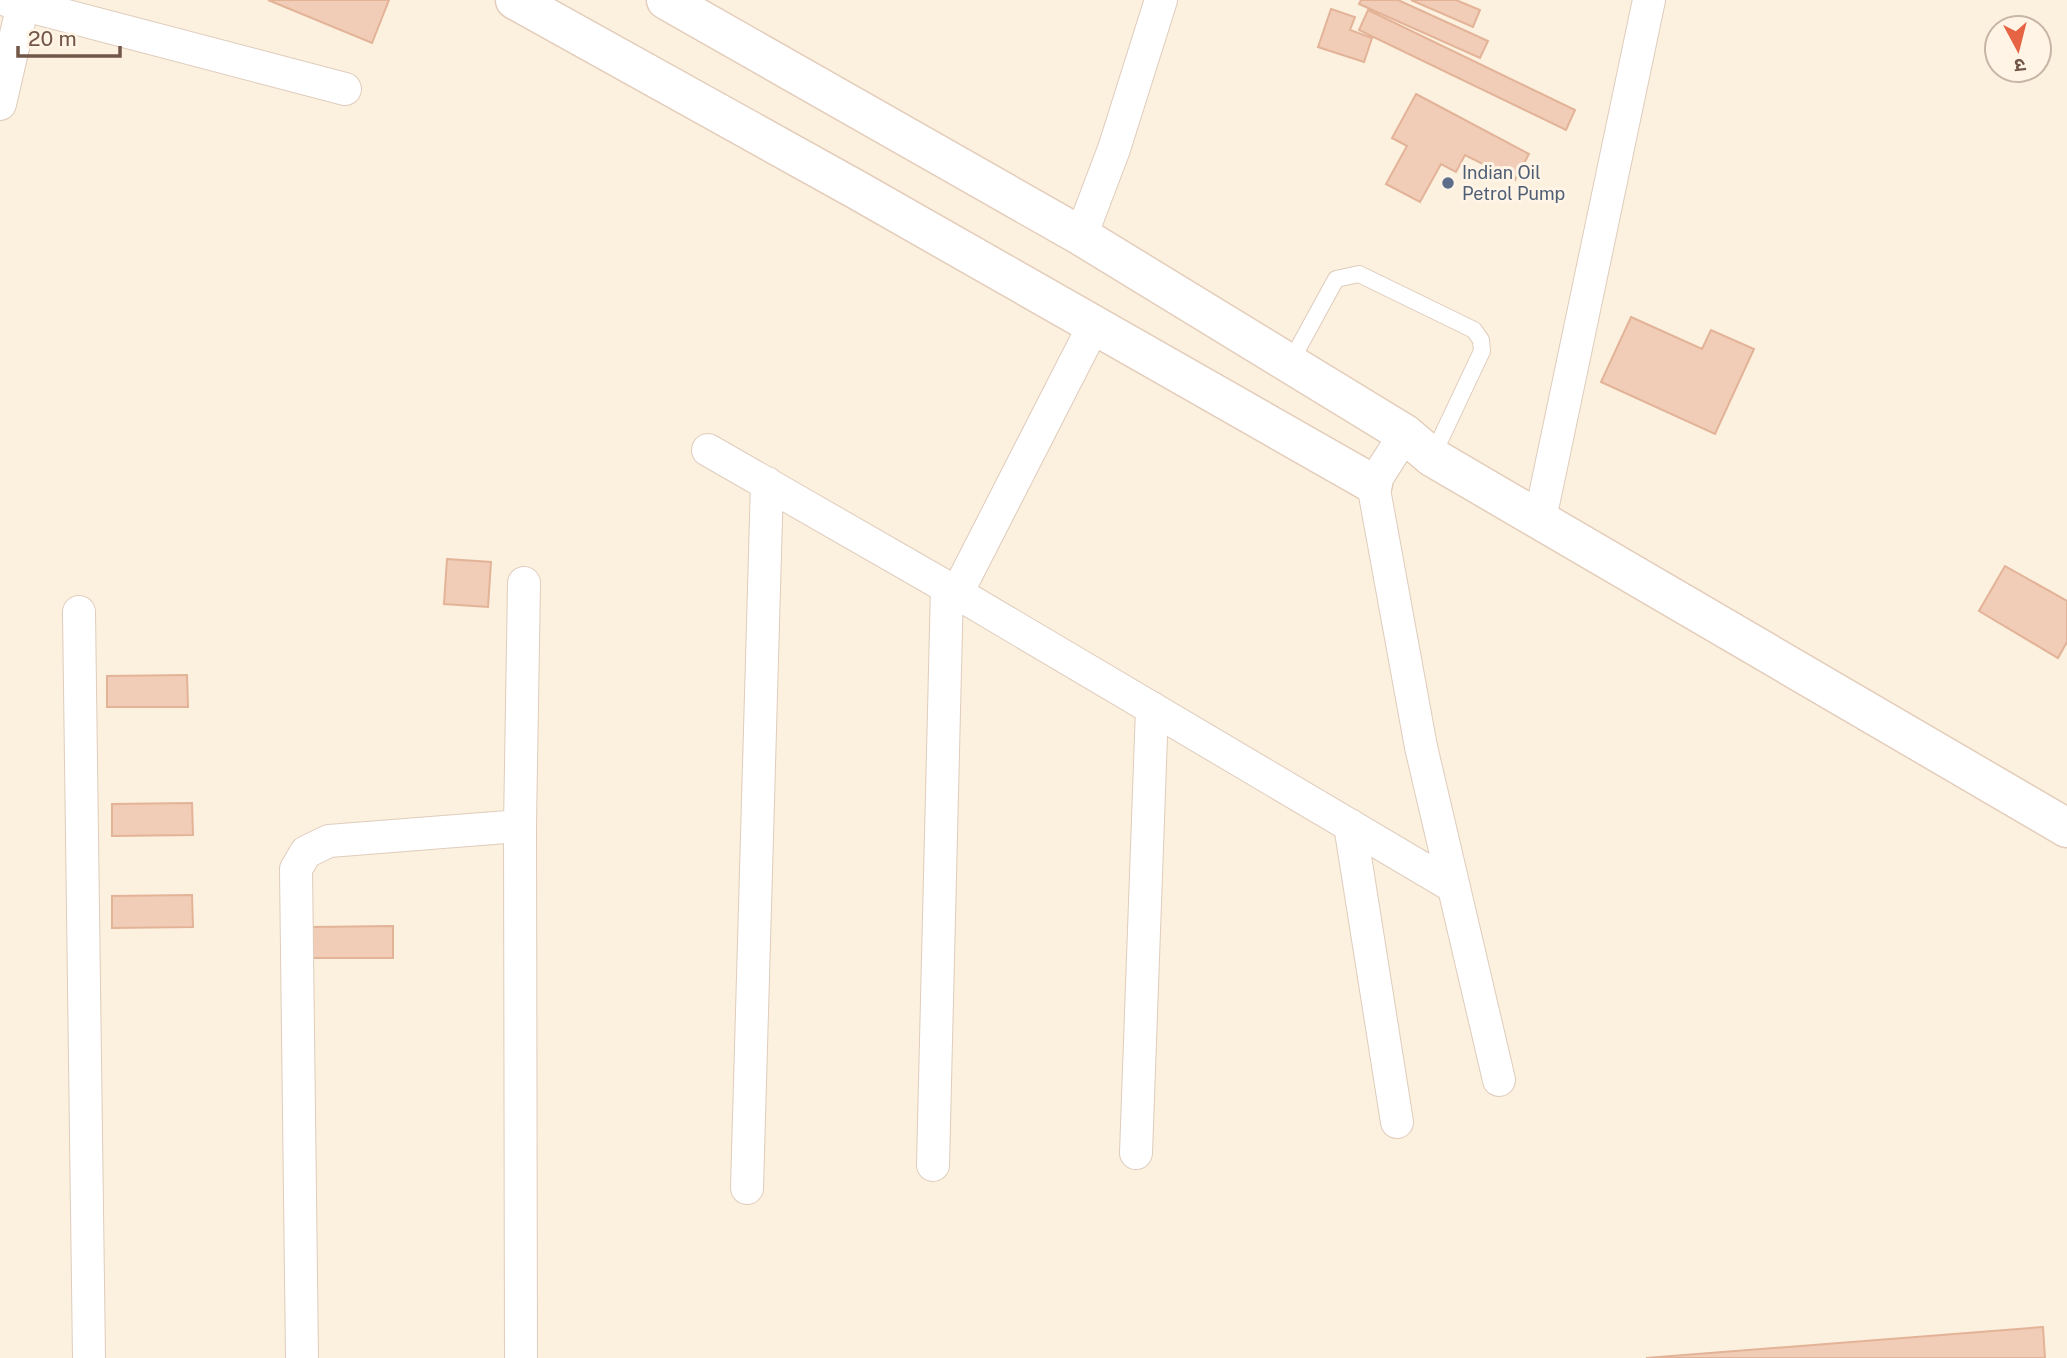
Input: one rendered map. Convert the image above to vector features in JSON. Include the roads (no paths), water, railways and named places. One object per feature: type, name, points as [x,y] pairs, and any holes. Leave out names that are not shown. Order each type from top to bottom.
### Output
[{"type":"street","points":[[515,0],[1373,484],[1421,747],[1499,1080]]},
{"type":"street","points":[[666,0],[1081,236],[1540,519],[2067,828]]},
{"type":"street","points":[[1081,236],[1114,149],[1161,0]]},
{"type":"street","points":[[1540,519],[1649,0]]},
{"type":"street","points":[[0,104],[14,2],[345,89]]},
{"type":"street","points":[[933,1165],[952,590],[1094,325]]},
{"type":"street","points":[[1373,484],[1419,445]]},
{"type":"street","points":[[708,450],[952,590],[1454,887]]},
{"type":"street","points":[[747,1188],[767,484]]},
{"type":"street","points":[[521,1358],[520,826],[524,583]]},
{"type":"street","points":[[79,612],[89,1358]]},
{"type":"street","points":[[1136,1153],[1152,708]]},
{"type":"street","points":[[1350,825],[1398,1122]]},
{"type":"street","points":[[302,1358],[296,869],[306,852],[329,841],[520,826]]},
{"type":"lane","points":[[1290,363],[1336,279],[1347,274],[1359,274],[1474,330],[1481,340],[1482,351],[1419,445]]},
{"type":"place","name":"Indian Oil Petrol Pump","points":[[1448,183]]}]
